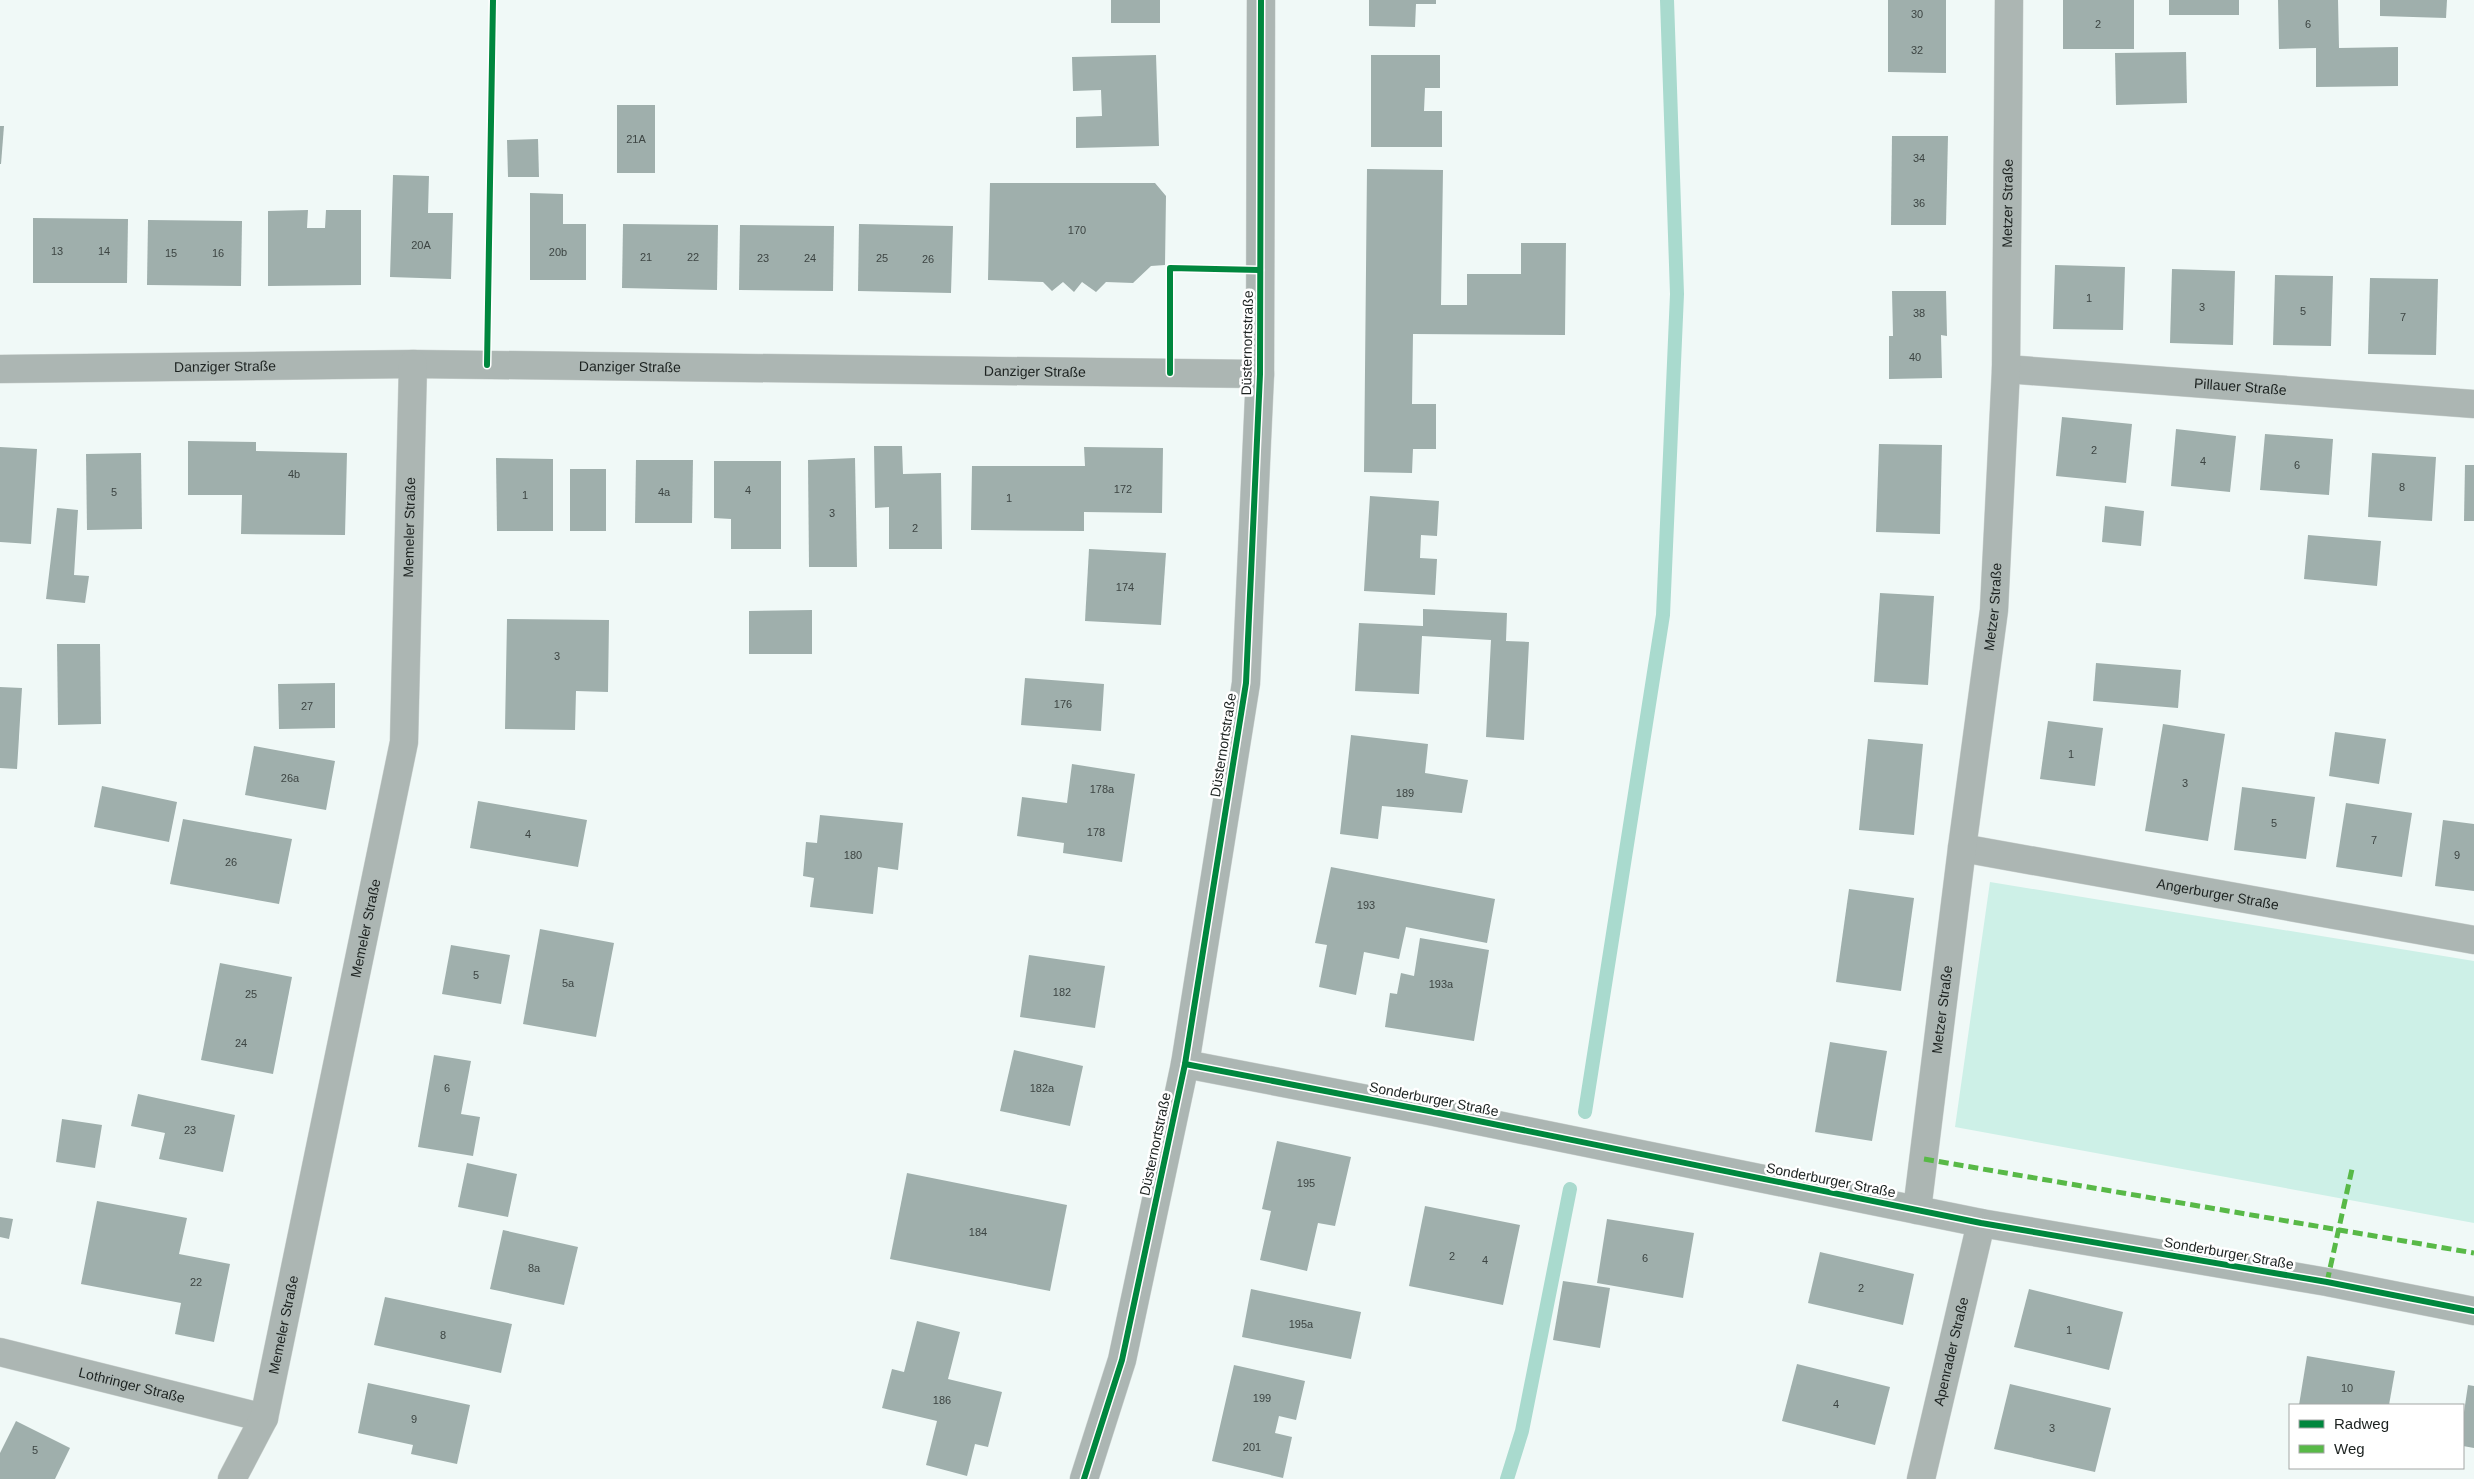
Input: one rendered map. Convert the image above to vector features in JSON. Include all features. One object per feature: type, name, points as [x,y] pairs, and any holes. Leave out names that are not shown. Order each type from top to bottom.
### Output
[{"type":"street","name":"Düsternortstraße","points":[[1084,1479],[1122,1360],[1185,1064],[1246,683],[1260,374],[1261,0]]},
{"type":"street","name":"Metzer Straße","points":[[1917,1210],[1994,610],[2006,369],[2009,0]]},
{"type":"street","name":"Danziger Straße","points":[[0,369],[413,364],[1260,374]]},
{"type":"street","name":"Memeler Straße","points":[[232,1479],[264,1418],[404,742],[413,364]]},
{"type":"street","name":"Pillauer Straße","points":[[2006,369],[2474,404]]},
{"type":"street","name":"Angerburger Straße","points":[[1962,848],[2474,940]]},
{"type":"street","name":"Sonderburger Straße","points":[[1185,1064],[1429,1111],[1981,1223],[2327,1282],[2474,1311]]},
{"type":"street","name":"Apenrader Straße","points":[[1921,1479],[1981,1223]]},
{"type":"street","name":"Lothringer Straße","points":[[0,1352],[264,1418]]},
{"type":"green space","points":[[1990,882],[2474,961],[2474,1223],[1955,1127]]},
{"type":"building","points":[[1111,0],[1160,0],[1160,23],[1111,23]]},
{"type":"building","points":[[1369,0],[1436,0],[1436,4],[1416,4],[1415,27],[1369,26]]},
{"type":"building","points":[[1888,0],[1946,0],[1946,73],[1888,72]]},
{"type":"building","points":[[2063,0],[2134,0],[2134,49],[2063,49]]},
{"type":"building","points":[[2169,0],[2239,0],[2239,15],[2169,15]]},
{"type":"building","points":[[2278,0],[2338,0],[2339,48],[2398,47],[2398,86],[2316,87],[2316,48],[2279,49]]},
{"type":"building","points":[[2380,0],[2447,0],[2446,18],[2380,16]]},
{"type":"building","points":[[2186,52],[2187,103],[2116,105],[2115,53]]},
{"type":"building","points":[[1156,55],[1159,146],[1076,148],[1076,117],[1102,116],[1101,90],[1073,91],[1072,57]]},
{"type":"building","points":[[1371,55],[1440,55],[1440,88],[1425,88],[1424,111],[1442,111],[1442,147],[1371,147]]},
{"type":"building","points":[[617,105],[655,105],[655,173],[617,173]]},
{"type":"building","points":[[0,126],[4,126],[1,164],[0,164]]},
{"type":"building","points":[[1892,136],[1948,136],[1946,225],[1891,225]]},
{"type":"building","points":[[538,139],[539,177],[508,177],[507,140]]},
{"type":"building","points":[[1367,169],[1443,170],[1441,305],[1467,305],[1467,274],[1521,274],[1521,243],[1566,243],[1565,335],[1413,334],[1412,404],[1436,404],[1436,449],[1413,449],[1412,473],[1364,472]]},
{"type":"building","points":[[393,175],[429,176],[428,213],[453,213],[451,279],[390,277]]},
{"type":"building","points":[[990,183],[1155,183],[1166,196],[1165,265],[1151,266],[1133,283],[1106,282],[1096,292],[1082,282],[1074,292],[1063,282],[1052,291],[1043,282],[988,280]]},
{"type":"building","points":[[530,193],[563,194],[563,224],[586,224],[586,280],[530,280]]},
{"type":"building","points":[[308,210],[307,228],[325,228],[326,210],[361,210],[361,285],[268,286],[268,211]]},
{"type":"building","points":[[33,218],[128,219],[127,283],[33,283]]},
{"type":"building","points":[[148,220],[242,221],[241,286],[147,285]]},
{"type":"building","points":[[623,224],[718,225],[717,290],[622,288]]},
{"type":"building","points":[[859,224],[953,226],[951,293],[858,291]]},
{"type":"building","points":[[740,225],[834,226],[833,291],[739,290]]},
{"type":"building","points":[[2055,265],[2125,267],[2123,330],[2053,329]]},
{"type":"building","points":[[2172,269],[2235,271],[2233,345],[2170,343]]},
{"type":"building","points":[[2275,275],[2333,276],[2331,346],[2273,345]]},
{"type":"building","points":[[2370,278],[2438,279],[2436,355],[2368,354]]},
{"type":"building","points":[[1892,291],[1946,291],[1947,336],[1941,335],[1942,378],[1889,379],[1889,336],[1893,336]]},
{"type":"building","points":[[2062,417],[2132,424],[2126,483],[2056,476]]},
{"type":"building","points":[[2176,429],[2236,436],[2230,492],[2171,486]]},
{"type":"building","points":[[2265,434],[2333,439],[2329,495],[2260,490]]},
{"type":"building","points":[[188,441],[256,442],[256,451],[347,453],[345,535],[241,534],[242,495],[188,495]]},
{"type":"building","points":[[1879,444],[1942,445],[1940,534],[1876,532]]},
{"type":"building","points":[[874,446],[902,446],[903,474],[941,473],[942,549],[889,549],[889,507],[875,508]]},
{"type":"building","points":[[0,447],[37,449],[31,544],[0,542]]},
{"type":"building","points":[[1084,447],[1163,448],[1162,513],[1084,512],[1084,531],[971,530],[972,466],[1085,466]]},
{"type":"building","points":[[141,453],[142,529],[87,530],[86,454]]},
{"type":"building","points":[[2372,453],[2436,457],[2432,521],[2368,517]]},
{"type":"building","points":[[496,458],[553,459],[553,531],[497,531]]},
{"type":"building","points":[[855,458],[857,567],[809,567],[808,460]]},
{"type":"building","points":[[636,460],[693,460],[692,523],[635,523]]},
{"type":"building","points":[[714,461],[781,461],[781,549],[731,549],[731,519],[714,518]]},
{"type":"building","points":[[2465,465],[2474,465],[2474,521],[2464,521]]},
{"type":"building","points":[[570,469],[606,469],[606,531],[570,531]]},
{"type":"building","points":[[1370,496],[1439,501],[1437,536],[1421,535],[1420,558],[1437,559],[1435,595],[1364,591]]},
{"type":"building","points":[[2105,506],[2144,511],[2141,546],[2102,542]]},
{"type":"building","points":[[57,508],[78,510],[74,575],[89,576],[85,603],[46,599]]},
{"type":"building","points":[[2308,535],[2381,541],[2377,586],[2304,579]]},
{"type":"building","points":[[1089,549],[1166,553],[1161,625],[1085,621]]},
{"type":"building","points":[[1880,593],[1934,596],[1928,685],[1874,682]]},
{"type":"building","points":[[1423,609],[1507,613],[1506,641],[1529,642],[1524,740],[1486,737],[1491,640],[1422,636],[1419,694],[1355,691],[1359,623],[1423,626]]},
{"type":"building","points":[[812,610],[812,654],[749,654],[749,611]]},
{"type":"building","points":[[507,619],[609,620],[608,692],[576,691],[575,730],[505,729]]},
{"type":"building","points":[[57,644],[100,644],[101,724],[58,725]]},
{"type":"building","points":[[2096,663],[2181,670],[2178,708],[2093,701]]},
{"type":"building","points":[[1025,678],[1104,684],[1101,731],[1021,725]]},
{"type":"building","points":[[335,683],[335,728],[279,729],[278,684]]},
{"type":"building","points":[[0,687],[22,688],[17,769],[0,768]]},
{"type":"building","points":[[2048,721],[2103,728],[2095,786],[2040,779]]},
{"type":"building","points":[[2163,724],[2225,734],[2208,841],[2145,831]]},
{"type":"building","points":[[2335,732],[2386,739],[2379,784],[2329,776]]},
{"type":"building","points":[[1351,735],[1428,744],[1425,773],[1468,780],[1462,813],[1382,806],[1378,839],[1340,834]]},
{"type":"building","points":[[1868,739],[1923,744],[1914,835],[1859,830]]},
{"type":"building","points":[[254,746],[335,761],[326,810],[245,795]]},
{"type":"building","points":[[1072,764],[1135,774],[1122,862],[1063,853],[1064,843],[1017,836],[1022,797],[1067,803]]},
{"type":"building","points":[[102,786],[177,802],[169,842],[94,827]]},
{"type":"building","points":[[2242,787],[2315,797],[2306,859],[2234,850]]},
{"type":"building","points":[[478,801],[587,820],[578,867],[470,848]]},
{"type":"building","points":[[2346,803],[2412,813],[2402,877],[2336,867]]},
{"type":"building","points":[[820,815],[903,823],[898,870],[878,867],[873,914],[810,907],[814,878],[803,876],[806,842],[817,843]]},
{"type":"building","points":[[183,819],[292,839],[279,904],[170,884]]},
{"type":"building","points":[[2443,820],[2474,824],[2474,891],[2435,886]]},
{"type":"building","points":[[1331,867],[1495,899],[1487,943],[1406,927],[1399,959],[1364,952],[1356,995],[1319,987],[1327,945],[1315,943]]},
{"type":"building","points":[[1849,889],[1914,898],[1901,991],[1836,982]]},
{"type":"building","points":[[540,929],[614,943],[596,1037],[523,1024]]},
{"type":"building","points":[[1420,938],[1489,950],[1474,1041],[1385,1027],[1390,993],[1397,994],[1401,973],[1414,976]]},
{"type":"building","points":[[451,945],[510,955],[501,1004],[442,994]]},
{"type":"building","points":[[1029,955],[1105,966],[1095,1028],[1020,1017]]},
{"type":"building","points":[[220,963],[292,977],[273,1074],[201,1060]]},
{"type":"building","points":[[1830,1042],[1887,1051],[1872,1141],[1815,1132]]},
{"type":"building","points":[[1014,1050],[1083,1066],[1070,1126],[1000,1111]]},
{"type":"building","points":[[434,1055],[471,1061],[461,1114],[480,1117],[473,1156],[418,1147]]},
{"type":"building","points":[[138,1094],[235,1115],[223,1172],[159,1159],[165,1133],[131,1126]]},
{"type":"building","points":[[62,1119],[102,1125],[95,1168],[56,1162]]},
{"type":"building","points":[[1277,1141],[1351,1157],[1335,1226],[1318,1223],[1307,1271],[1260,1260],[1271,1211],[1262,1209]]},
{"type":"building","points":[[467,1163],[517,1174],[508,1217],[458,1207]]},
{"type":"building","points":[[907,1173],[1067,1205],[1050,1291],[890,1259]]},
{"type":"building","points":[[97,1201],[187,1218],[179,1254],[230,1264],[214,1342],[175,1334],[181,1303],[81,1284]]},
{"type":"building","points":[[1425,1206],[1520,1225],[1503,1305],[1409,1286]]},
{"type":"building","points":[[0,1217],[13,1219],[9,1239],[0,1237]]},
{"type":"building","points":[[1607,1219],[1694,1233],[1683,1298],[1597,1283]]},
{"type":"building","points":[[503,1230],[578,1247],[564,1305],[490,1289]]},
{"type":"building","points":[[1820,1252],[1914,1274],[1903,1325],[1808,1303]]},
{"type":"building","points":[[1563,1281],[1610,1288],[1600,1348],[1553,1340]]},
{"type":"building","points":[[1251,1289],[1361,1312],[1351,1359],[1242,1337]]},
{"type":"building","points":[[2029,1289],[2123,1312],[2109,1370],[2014,1347]]},
{"type":"building","points":[[385,1297],[512,1324],[501,1373],[374,1345]]},
{"type":"building","points":[[917,1321],[960,1332],[948,1379],[1002,1392],[988,1447],[975,1444],[967,1476],[926,1465],[937,1421],[882,1408],[892,1369],[904,1372]]},
{"type":"building","points":[[2307,1356],[2395,1371],[2389,1404],[2299,1404]]},
{"type":"building","points":[[1797,1364],[1890,1387],[1875,1445],[1782,1421]]},
{"type":"building","points":[[1234,1365],[1305,1381],[1296,1420],[1279,1416],[1275,1433],[1292,1437],[1283,1478],[1212,1461]]},
{"type":"building","points":[[368,1383],[470,1405],[457,1464],[411,1454],[413,1445],[358,1433]]},
{"type":"building","points":[[2010,1384],[2111,1408],[2095,1472],[1994,1449]]},
{"type":"building","points":[[2468,1385],[2474,1386],[2474,1448],[2464,1446],[2464,1412]]},
{"type":"building","points":[[16,1421],[70,1448],[55,1479],[0,1479],[0,1453]]},
{"type":"waterway","points":[[1585,1112],[1663,615],[1677,294],[1667,0]]},
{"type":"waterway","points":[[1507,1479],[1522,1431],[1570,1189]]},
{"type":"marked path","points":[[1924,1159],[2474,1253]]},
{"type":"marked path","points":[[2327,1282],[2352,1169]]},
{"type":"cycle path","points":[[487,365],[493,0]]},
{"type":"cycle path","points":[[1084,1479],[1122,1360],[1185,1064],[1246,683],[1260,374],[1261,0]]},
{"type":"cycle path","points":[[1170,373],[1170,268],[1260,270]]},
{"type":"cycle path","points":[[1185,1064],[1429,1111],[1981,1223],[2327,1282],[2474,1311]]}]
